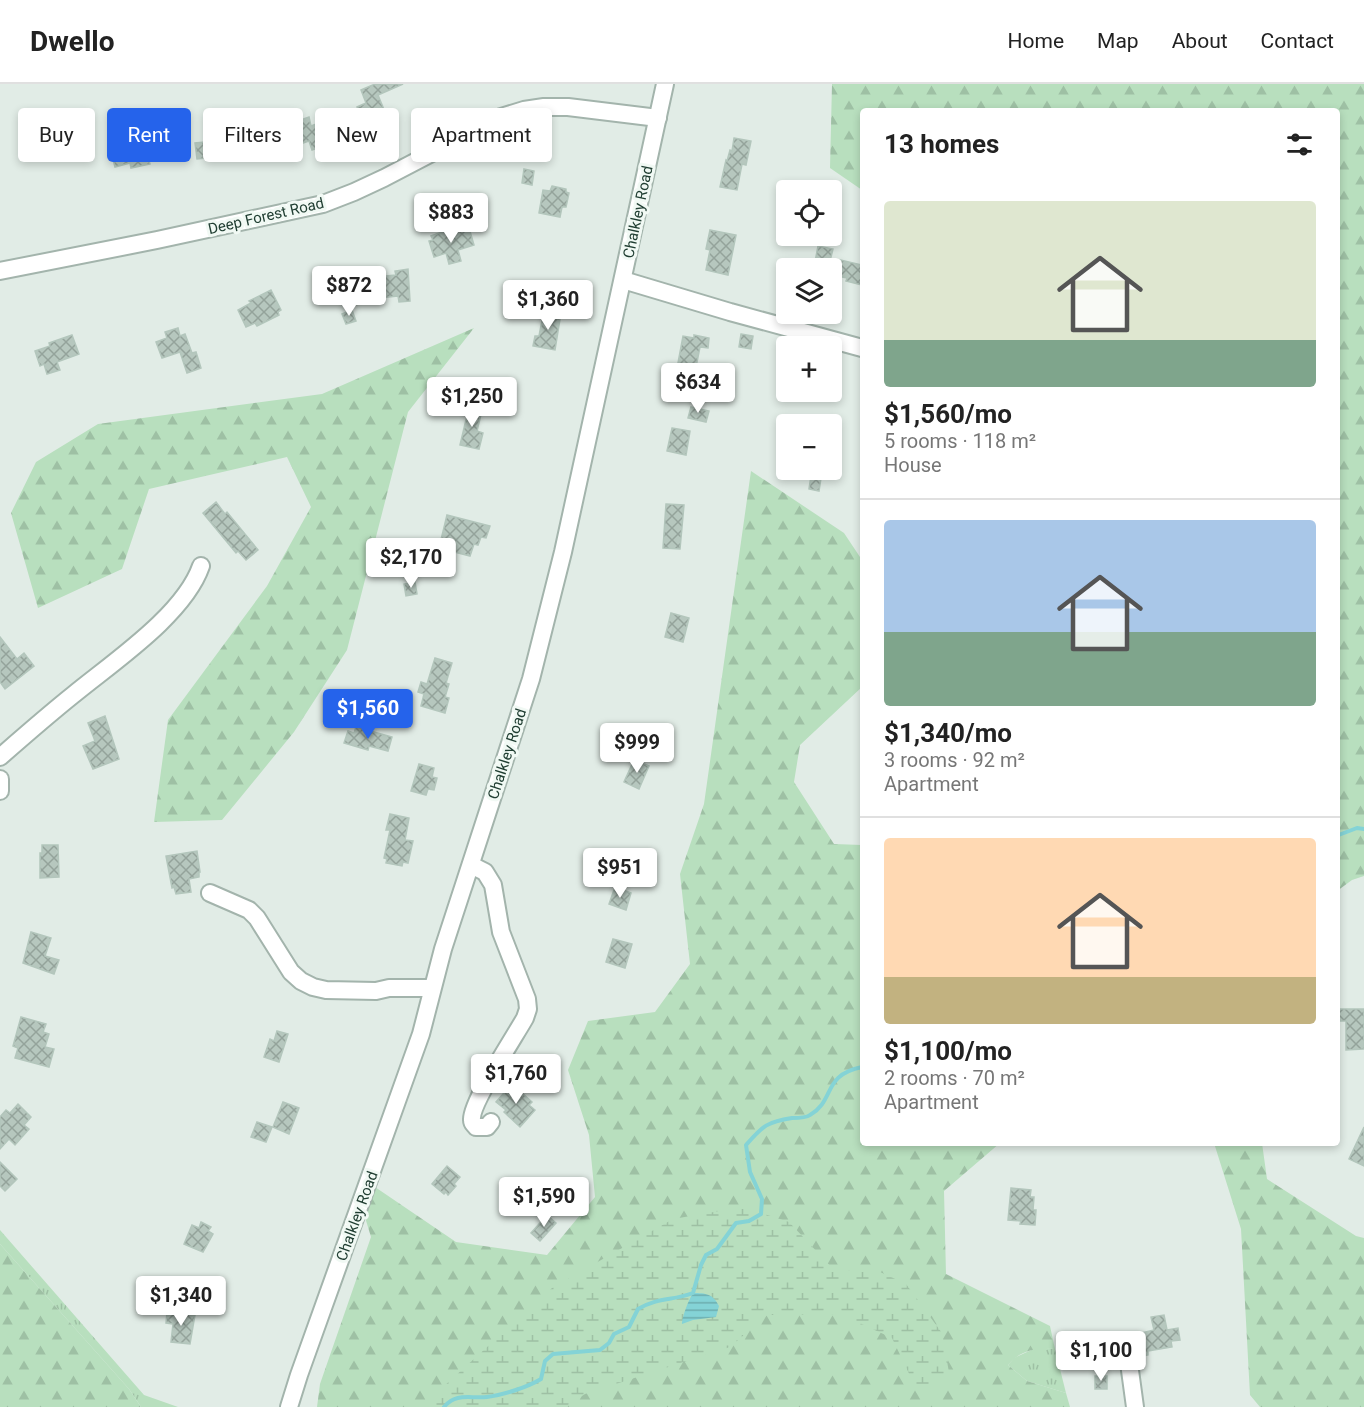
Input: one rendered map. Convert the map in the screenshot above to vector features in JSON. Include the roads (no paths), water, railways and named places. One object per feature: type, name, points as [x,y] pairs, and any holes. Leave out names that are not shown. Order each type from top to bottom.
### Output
[{"type":"street","name":"Chalkley Road","points":[[289,1407],[417,1045],[443,949],[524,704],[549,615],[665,84]]},
{"type":"street","name":"Deep Forest Road","points":[[0,271],[185,235],[323,204],[354,192],[501,117],[524,110],[568,107],[658,118]]},
{"type":"street","points":[[623,280],[860,347]]},
{"type":"street","points":[[0,757],[154,629],[191,588],[201,566]]},
{"type":"street","points":[[0,779],[0,791]]},
{"type":"street","points":[[471,866],[484,872],[493,885],[501,932],[527,999],[528,1009],[471,1118],[476,1127],[482,1128],[490,1122]]},
{"type":"street","points":[[210,892],[249,910],[257,918],[291,972],[301,981],[313,987],[326,990],[376,991],[389,988],[432,988]]},
{"type":"street","points":[[1129,1363],[1135,1407]]},
{"type":"water","points":[[693,1293],[705,1294],[714,1299],[719,1306],[716,1317],[682,1324]]},
{"type":"waterway","points":[[1340,834],[1357,828],[1364,829]]},
{"type":"waterway","points":[[444,1407],[454,1399],[493,1396],[529,1385],[541,1379],[545,1361],[553,1354],[600,1350],[609,1343],[614,1334],[629,1327],[638,1309],[652,1303],[693,1293],[706,1255],[717,1249],[736,1223],[749,1221],[761,1214],[762,1199],[750,1172],[746,1145],[761,1129],[771,1123],[810,1115],[823,1103],[841,1076],[860,1068]]}]
